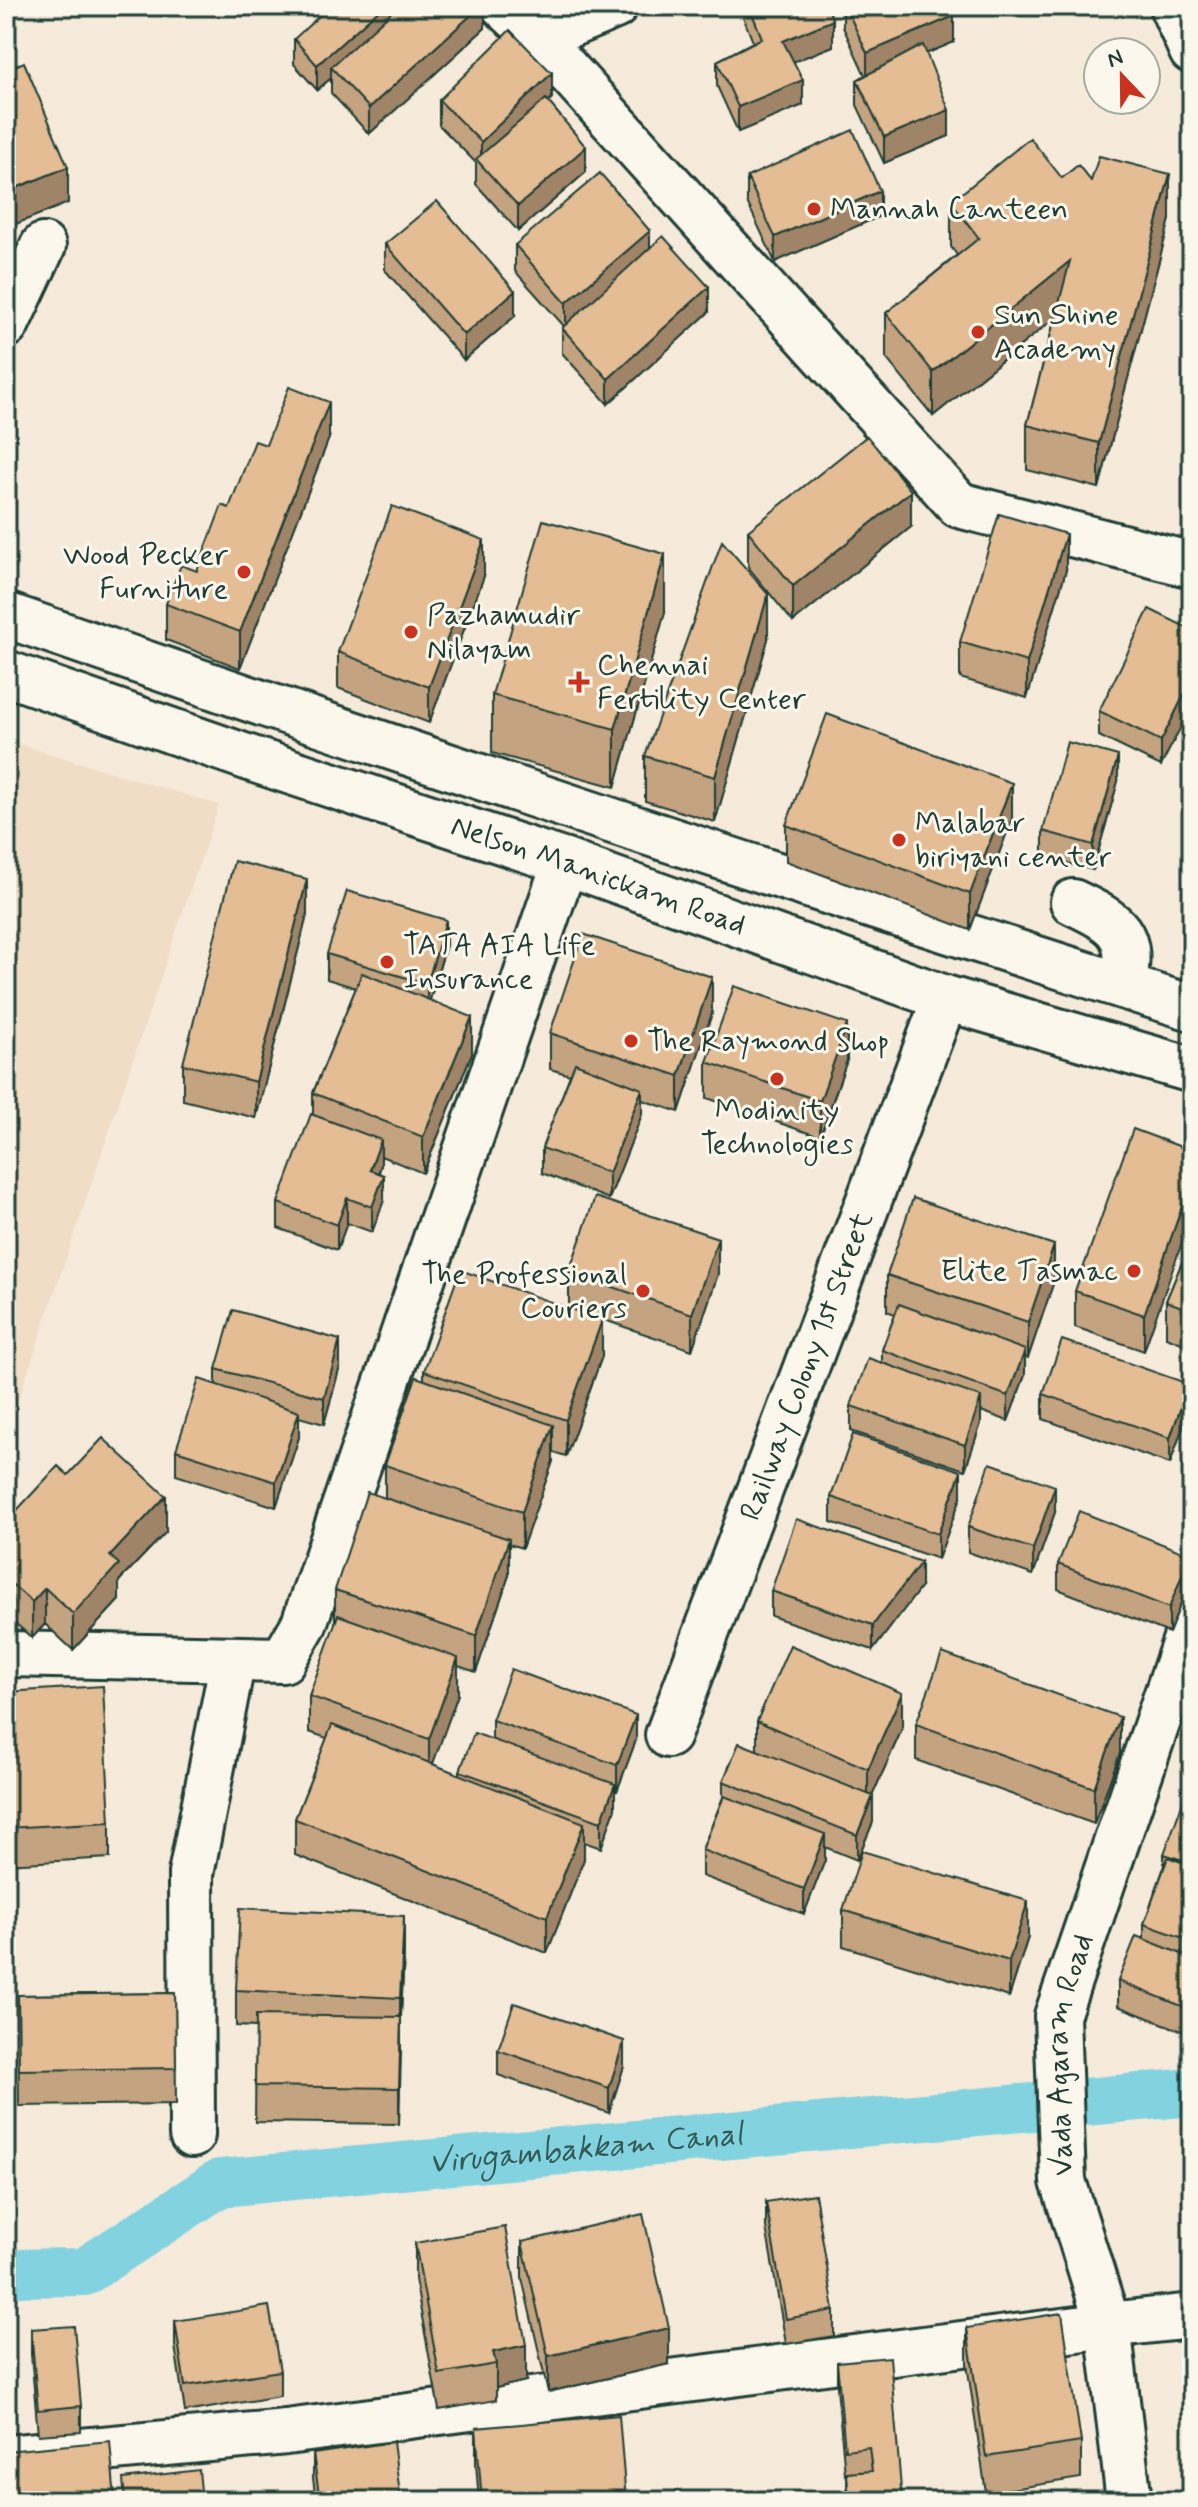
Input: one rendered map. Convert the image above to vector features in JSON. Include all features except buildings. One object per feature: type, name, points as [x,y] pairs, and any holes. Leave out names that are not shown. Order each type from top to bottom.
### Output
[{"type":"street","points":[[504,6],[538,38],[959,505],[1192,565]]},
{"type":"street","points":[[538,38],[615,6]]},
{"type":"street","points":[[1172,6],[1192,51]]},
{"type":"street","points":[[6,325],[43,246]]},
{"type":"street","name":"Nelson Manickam Road","points":[[6,615],[275,709],[1192,1008]]},
{"type":"street","name":"Nelson Manickam Road","points":[[6,673],[258,761],[565,862],[945,998],[1192,1070]]},
{"type":"street","points":[[494,839],[518,789]]},
{"type":"street","points":[[6,1654],[283,1660],[304,1624],[565,862]]},
{"type":"street","points":[[1073,902],[1100,915],[1118,930],[1126,944],[1128,962],[1123,986]]},
{"type":"street","name":"Railway Colony 1st Street","points":[[668,1735],[945,998]]},
{"type":"street","name":"Vada Agaram Road","points":[[1129,2501],[1108,2325],[1063,2181],[1057,2016],[1192,1621]]},
{"type":"street","points":[[192,2135],[191,1874],[233,1659]]},
{"type":"street","points":[[6,2458],[286,2432],[1192,2316]]},
{"type":"shaded area","points":[[6,740],[219,805],[6,1437]]},
{"type":"waterway","name":"Virugambakkam Canal","points":[[6,2273],[84,2272],[220,2183],[1192,2092]]},
{"type":"place","name":"Mannah Canteen","points":[[814,209]]},
{"type":"place","name":"Sun Shine Academy","points":[[978,332]]},
{"type":"place","name":"Wood Pecker Furniture","points":[[244,572]]},
{"type":"place","name":"Pazhamudir Nilayam","points":[[411,632]]},
{"type":"place","name":"Chennai Fertility Center","points":[[579,682]]},
{"type":"place","name":"Malabar biriyani center","points":[[899,840]]},
{"type":"place","name":"TATA AIA Life Insurance","points":[[387,962]]},
{"type":"place","name":"The Raymond Shop","points":[[631,1041]]},
{"type":"place","name":"Modinity Technologies","points":[[777,1079]]},
{"type":"place","name":"Elite Tasmac","points":[[1134,1271]]},
{"type":"place","name":"The Professional Couriers","points":[[643,1291]]}]
